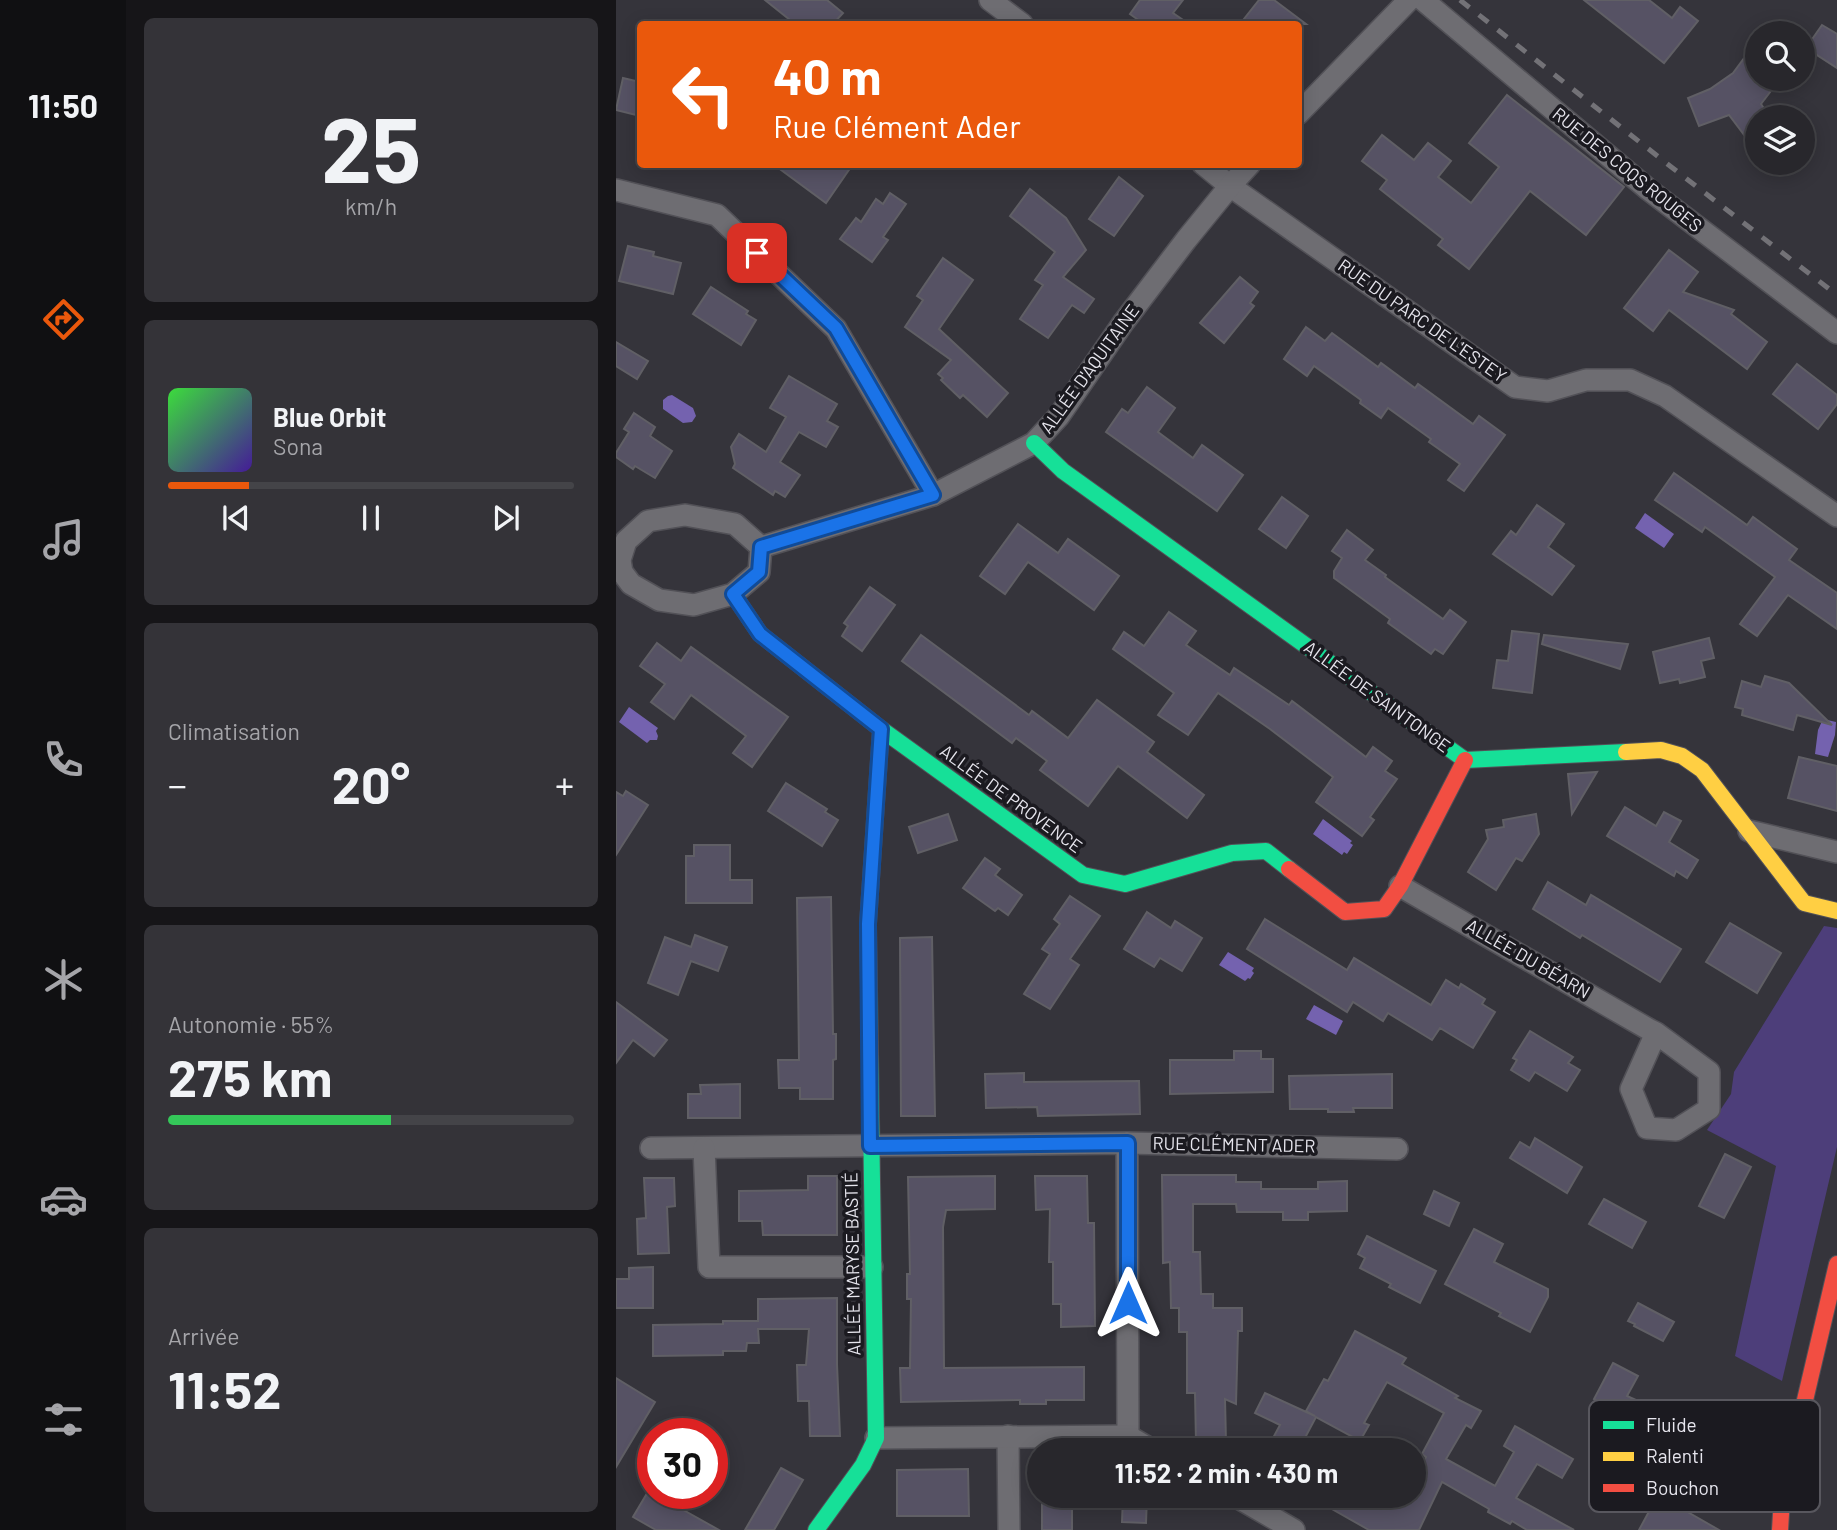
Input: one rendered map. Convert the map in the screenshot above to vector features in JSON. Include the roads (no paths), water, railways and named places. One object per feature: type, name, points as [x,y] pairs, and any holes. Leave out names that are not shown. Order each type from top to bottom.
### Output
[{"type":"street","points":[[990,0],[1018,21]]},
{"type":"street","points":[[1302,110],[1409,0]]},
{"type":"street","name":"RUE DES COQS ROUGES","points":[[1423,0],[1649,190],[1837,333]]},
{"type":"street","name":"RUE DU PARC DE L'ESTEY","points":[[1208,168],[1515,387],[1548,391],[1586,380],[1630,380],[1665,396],[1837,516]]},
{"type":"street","name":"ALLÉE D'AQUITAINE","points":[[761,547],[933,495],[1034,443],[1059,416],[1123,323],[1246,168]]},
{"type":"street","points":[[616,190],[717,215],[807,300],[836,328],[933,495]]},
{"type":"street","name":"ALLÉE DE SAINTONGE","points":[[1034,443],[1063,471],[1465,760],[1661,750],[1682,756],[1702,770],[1804,903],[1837,911]]},
{"type":"street","points":[[685,515],[734,524],[761,547],[759,572],[733,594],[694,605],[659,600],[631,584],[619,573],[621,537],[648,521],[685,515]]},
{"type":"street","name":"ALLÉE DE PROVENCE","points":[[733,594],[760,634],[881,729],[1083,875],[1125,884],[1232,853],[1266,851],[1345,912],[1384,909],[1400,886],[1465,760]]},
{"type":"street","name":"ALLÉE MARYSE BASTIÉ","points":[[816,1530],[863,1465],[876,1438],[868,924],[881,729]]},
{"type":"street","points":[[1749,831],[1837,852]]},
{"type":"street","name":"ALLÉE DU BÉARN","points":[[1400,886],[1656,1034],[1709,1072],[1709,1109],[1676,1130],[1647,1128],[1631,1089],[1656,1034]]},
{"type":"street","points":[[1128,1143],[1128,1436]]},
{"type":"street","name":"RUE CLÉMENT ADER","points":[[651,1148],[1128,1143],[1397,1149]]},
{"type":"street","points":[[704,1148],[709,1267],[872,1267]]},
{"type":"street","points":[[1805,1400],[1837,1264]]},
{"type":"street","points":[[1008,1436],[1009,1530]]},
{"type":"street","points":[[876,1438],[1131,1438]]},
{"type":"street","points":[[1256,1508],[1294,1530]]},
{"type":"street","points":[[1780,1530],[1781,1512]]},
{"type":"railway","points":[[1460,0],[1837,295]]}]
